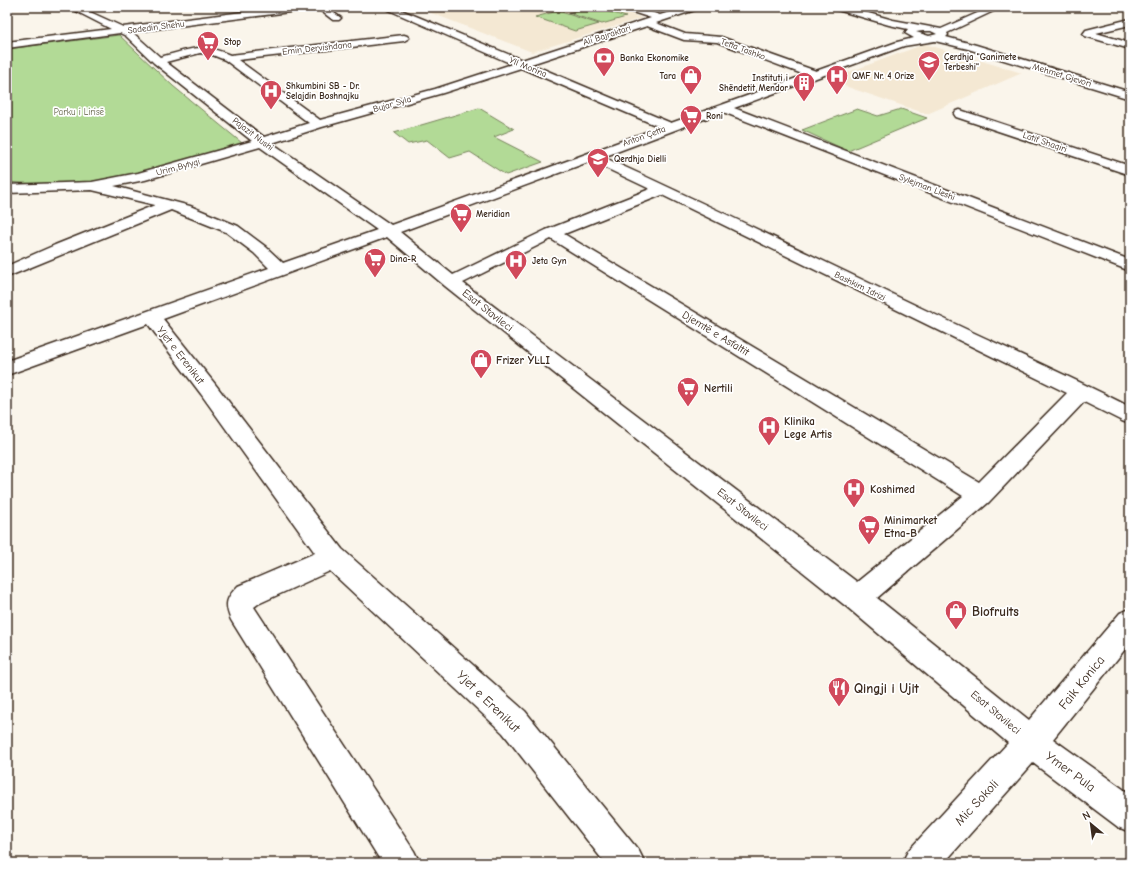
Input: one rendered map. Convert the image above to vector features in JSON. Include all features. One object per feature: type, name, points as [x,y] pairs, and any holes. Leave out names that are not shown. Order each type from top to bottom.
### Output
[{"type":"street","name":"Pajazit Nushi","points":[[72,7],[129,34],[158,61],[262,142],[388,232]]},
{"type":"street","name":"Sadedin Shehu","points":[[7,46],[305,7]]},
{"type":"street","points":[[320,7],[336,18]]},
{"type":"street","name":"Yll Morina","points":[[386,7],[671,127]]},
{"type":"street","points":[[626,7],[659,18]]},
{"type":"street","name":"Ali Bajraktari","points":[[520,63],[695,7]]},
{"type":"street","name":"Mehmet Gjevori","points":[[837,7],[914,31],[936,35],[1130,96]]},
{"type":"street","points":[[936,35],[956,24],[995,7]]},
{"type":"street","name":"Tefta Tashko","points":[[646,22],[684,37],[718,39],[816,75]]},
{"type":"street","points":[[1130,22],[1089,32],[1088,34],[1130,46]]},
{"type":"street","name":"Anton Çetta","points":[[901,44],[914,31]]},
{"type":"street","name":"Anton Çetta","points":[[388,232],[590,156],[901,44],[936,35]]},
{"type":"street","name":"Emin Dervishdana","points":[[229,58],[404,38]]},
{"type":"street","name":"Emin Dervishdana","points":[[158,61],[200,50],[212,51],[229,58],[318,124]]},
{"type":"street","name":"Bujar Syla","points":[[262,142],[318,124],[439,91],[520,63]]},
{"type":"street","name":"Sylejman Lleshi","points":[[723,108],[1130,266]]},
{"type":"street","name":"Latif Shaqiri","points":[[960,114],[1130,171]]},
{"type":"street","name":"Urim Bytyqi","points":[[7,189],[92,186],[140,177],[262,142]]},
{"type":"street","name":"Bashkim Idrizi","points":[[590,156],[663,189],[906,308],[1082,391],[1130,416]]},
{"type":"street","name":"Urim Bytyqi","points":[[92,186],[131,194],[185,209],[232,229],[260,250],[280,269]]},
{"type":"street","points":[[552,234],[663,189]]},
{"type":"street","points":[[7,272],[61,248],[169,205]]},
{"type":"street","name":"Yjet e Erenikut","points":[[388,232],[280,269],[151,316],[208,389],[333,557],[514,722],[627,863]]},
{"type":"street","name":"Esat Stavileci","points":[[388,232],[857,598],[1031,742]]},
{"type":"street","name":"Esat Stavileci","points":[[451,282],[552,234]]},
{"type":"street","name":"Djemtë e Asfaltit","points":[[552,234],[981,495]]},
{"type":"street","points":[[7,368],[151,316]]},
{"type":"street","points":[[857,598],[981,495],[1082,391]]},
{"type":"street","points":[[333,557],[248,595],[240,603],[241,611],[402,863]]},
{"type":"street","name":"Faik Konica","points":[[1031,742],[1130,622]]},
{"type":"street","name":"Ymer Pula","points":[[1031,742],[1130,815]]},
{"type":"street","name":"Mic Sokoli","points":[[920,863],[1031,742]]},
{"type":"shaded area","points":[[416,7],[608,7],[642,18],[532,52]]},
{"type":"shaded area","points":[[925,44],[1022,73],[927,114],[827,80]]},
{"type":"green space","points":[[590,7],[626,17],[602,24],[568,13]]},
{"type":"green space","points":[[558,11],[599,24],[575,31],[535,17]]},
{"type":"green space","name":"Parku i Lirisë","points":[[119,35],[173,86],[242,143],[166,170],[67,186],[7,182],[7,49]]},
{"type":"green space","points":[[479,108],[514,129],[494,137],[543,162],[506,175],[470,152],[450,158],[427,140],[408,144],[394,133]]},
{"type":"green space","points":[[857,109],[878,116],[901,109],[927,118],[848,151],[802,130]]},
{"type":"place","name":"Stop","points":[[208,62]]},
{"type":"place","name":"Banka Ekonomike","points":[[604,78]]},
{"type":"place","name":"Çerdhja \"Ganimete Terbeshi\"","points":[[929,82]]},
{"type":"place","name":"Tara","points":[[691,96]]},
{"type":"place","name":"QMF Nr. 4 Orize","points":[[837,96]]},
{"type":"place","name":"Instituti i Shëndetit Mendor","points":[[804,102]]},
{"type":"place","name":"Shkumbini SB - Dr. Selajdin Boshnajku","points":[[271,110]]},
{"type":"place","name":"Roni","points":[[691,136]]},
{"type":"place","name":"Qerdhja Dielli","points":[[598,178]]},
{"type":"place","name":"Meridian","points":[[461,234]]},
{"type":"place","name":"Dina-R","points":[[375,278]]},
{"type":"place","name":"Jeta Gyn","points":[[516,280]]},
{"type":"place","name":"Frizer YLLI","points":[[481,380]]},
{"type":"place","name":"Nertili","points":[[688,408]]},
{"type":"place","name":"Klinika Lege Artis","points":[[769,446]]},
{"type":"place","name":"Koshimed","points":[[854,508]]},
{"type":"place","name":"Minimarket Etna-B","points":[[869,546]]},
{"type":"place","name":"Biofruits","points":[[956,630]]},
{"type":"place","name":"Qingji i Ujit","points":[[839,708]]}]
